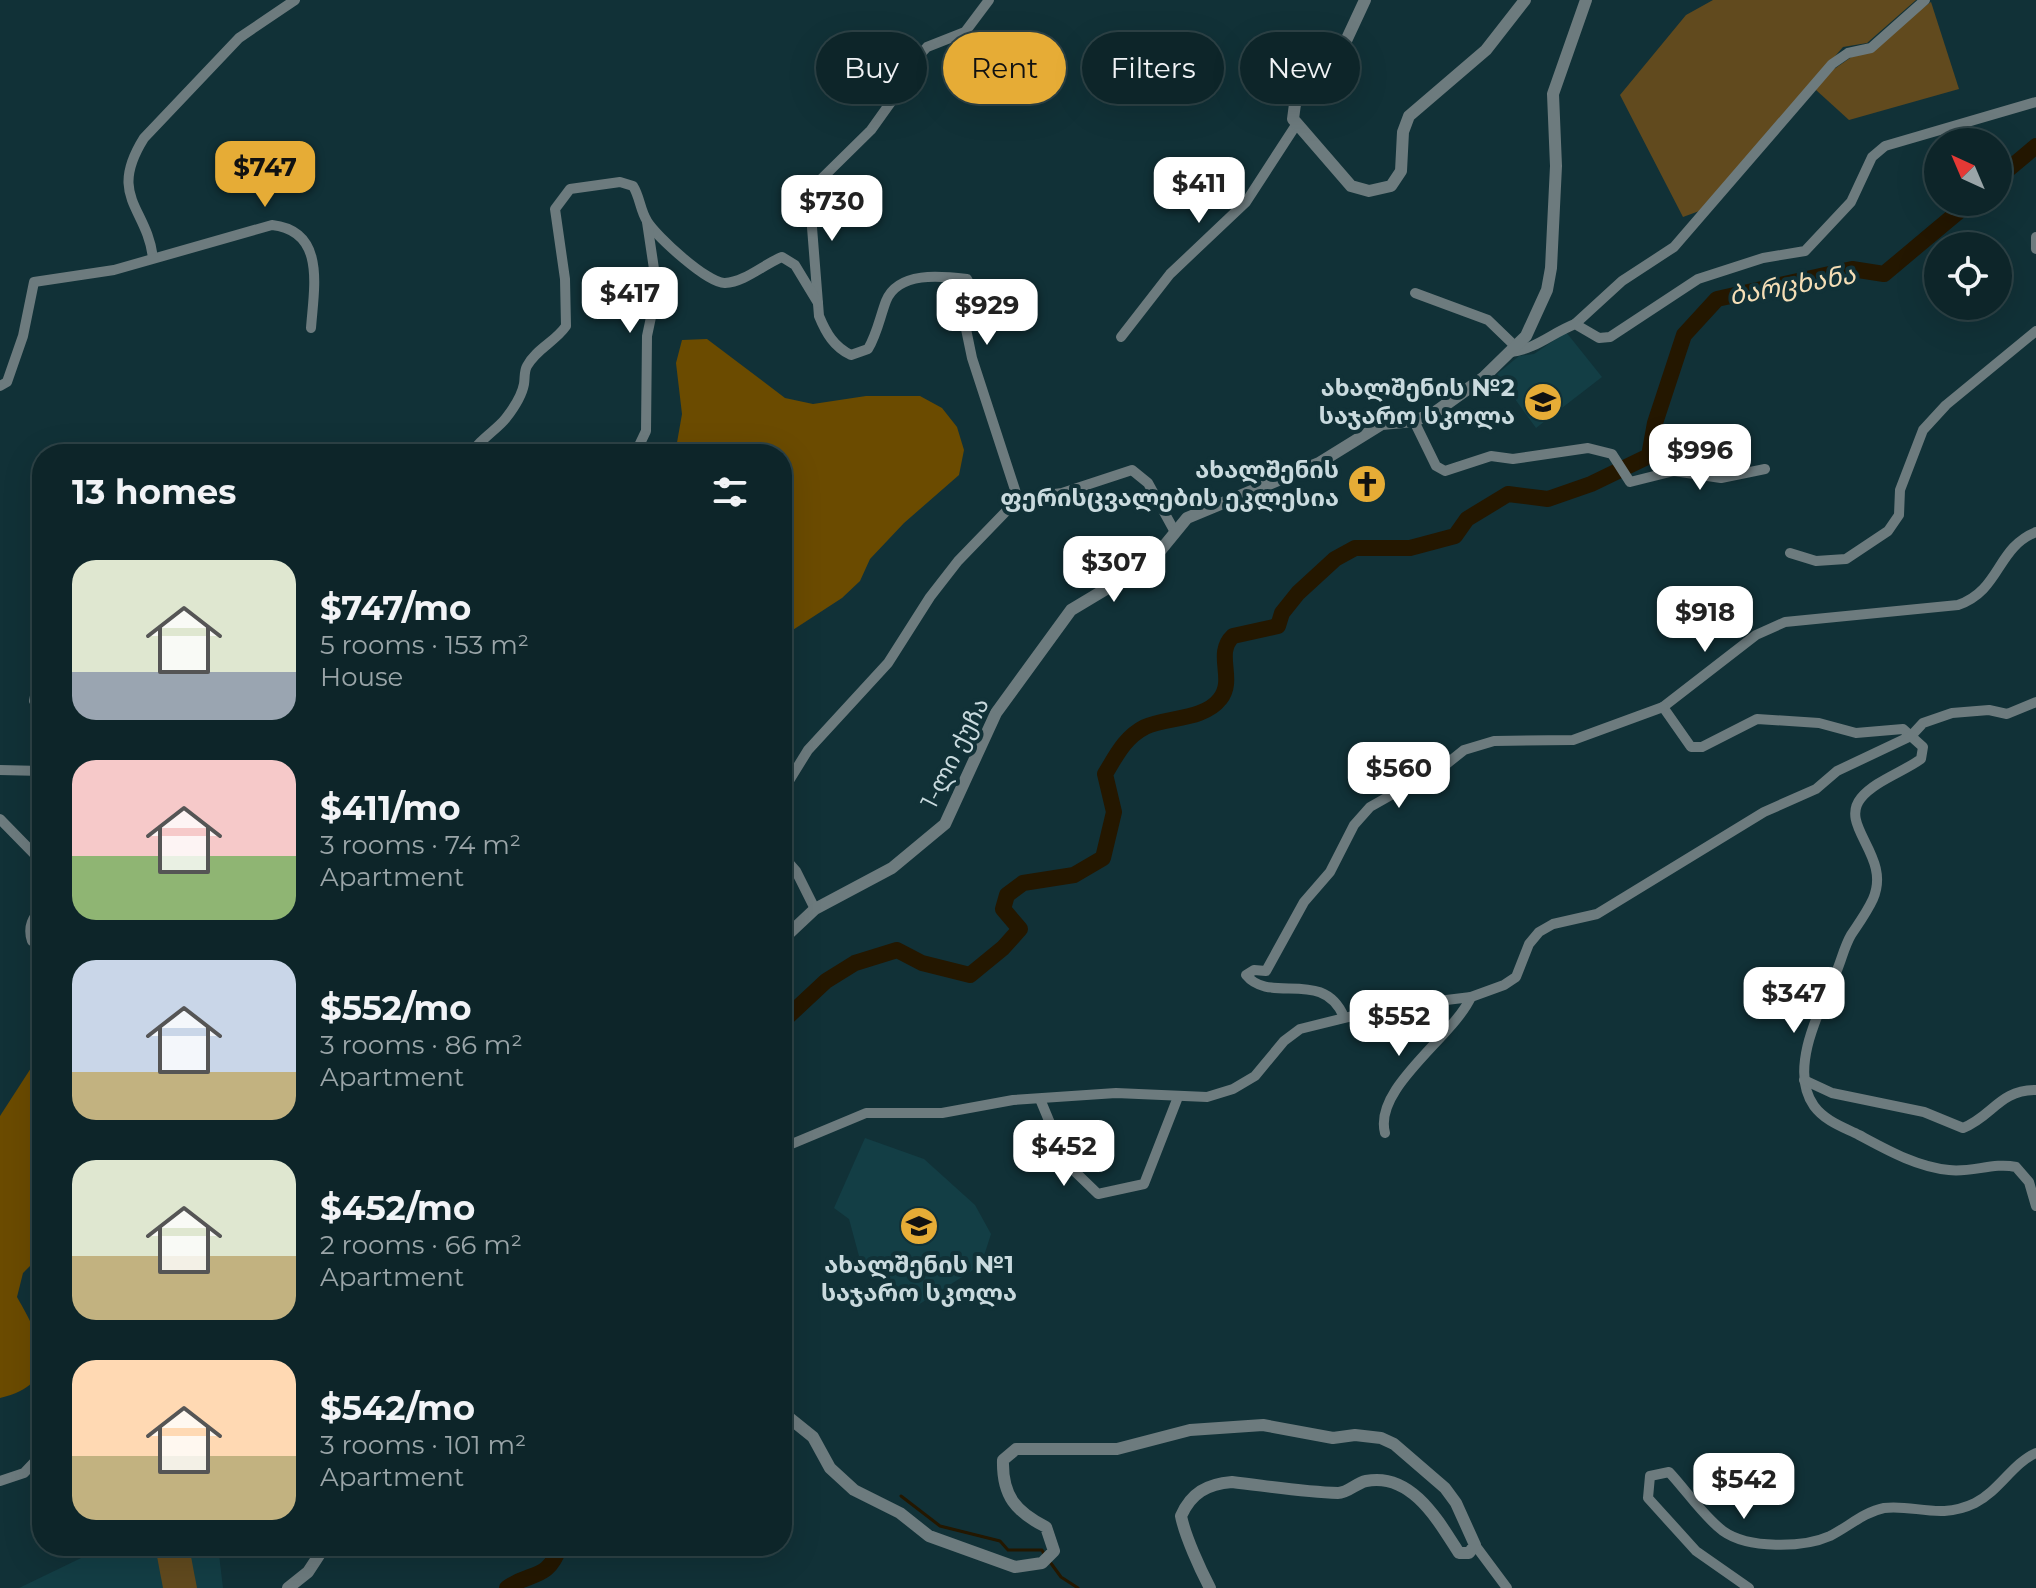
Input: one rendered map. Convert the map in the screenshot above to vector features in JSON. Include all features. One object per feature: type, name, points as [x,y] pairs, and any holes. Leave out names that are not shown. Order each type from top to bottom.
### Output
[{"type":"street","points":[[153,258],[151,245],[132,207],[127,188],[135,152],[144,138],[239,38],[295,0]]},
{"type":"street","points":[[989,0],[965,32],[927,47],[871,130],[811,189],[819,316],[826,332],[840,350],[860,354],[875,337],[891,292],[900,284],[943,277],[967,279],[972,289],[966,329],[972,358],[1018,499]]},
{"type":"street","points":[[1365,0],[1345,43],[1295,104],[1293,119],[1351,186],[1369,191],[1391,186],[1401,171],[1403,132],[1409,116],[1486,50],[1525,0]]},
{"type":"street","name":"1-ლი ქუჩა","points":[[792,931],[815,909],[892,868],[945,824],[996,713],[1071,610],[1151,562],[1187,518],[1319,463],[1382,424],[1414,421],[1434,413],[1514,350],[1536,318],[1551,268],[1556,166],[1553,94],[1586,0]]},
{"type":"street","points":[[1415,293],[1488,320],[1514,350],[1529,350],[1556,331],[1575,324],[1622,281],[1674,247],[1832,64],[1848,53],[1871,48],[1925,0]]},
{"type":"street","points":[[1575,324],[1599,338],[1610,337],[1698,279],[1763,258],[1805,251],[1851,202],[1872,157],[1885,146],[2035,105]]},
{"type":"street","points":[[1121,337],[1170,274],[1246,202],[1296,125]]},
{"type":"street","points":[[479,444],[509,414],[523,388],[525,368],[536,352],[548,346],[566,326],[565,279],[555,209],[570,189],[620,182],[633,186],[647,222],[657,289],[647,336],[646,431],[640,444]]},
{"type":"street","points":[[647,222],[705,276],[723,283],[744,277],[762,264],[782,257],[795,265],[819,304]]},
{"type":"street","points":[[0,386],[7,382],[23,336],[34,282],[83,276],[186,252],[243,230],[272,225],[290,227],[305,239],[313,261],[311,328]]},
{"type":"street","points":[[2036,237],[2036,249]]},
{"type":"street","points":[[1790,553],[1816,561],[1846,559],[1888,531],[1899,515],[1900,490],[1923,430],[1946,405],[2036,331]]},
{"type":"street","points":[[1414,421],[1436,466],[1445,471],[1491,456],[1513,459],[1588,448],[1612,454],[1630,482],[1674,471],[1721,478],[1765,469]]},
{"type":"street","points":[[792,776],[808,750],[888,663],[930,597],[958,561],[1018,499],[1062,493],[1132,470],[1148,483],[1175,532]]},
{"type":"street","points":[[1344,1017],[1337,1001],[1327,993],[1256,983],[1246,975],[1254,970],[1266,971],[1304,902],[1330,872],[1354,825],[1370,807],[1400,790],[1424,782],[1473,747],[1494,741],[1573,740],[1663,707],[1756,635],[1785,622],[1958,605],[1974,599],[1996,575],[2009,550],[2020,538],[2036,532]]},
{"type":"street","points":[[792,1144],[866,1113],[942,1113],[1040,1099],[1131,1092],[1207,1097],[1233,1089],[1255,1076],[1284,1041],[1300,1029],[1344,1017],[1471,997],[1516,977],[1529,944],[1539,932],[1553,924],[1597,914],[1764,812],[1816,789],[1837,771],[1911,736],[1923,723],[1952,713],[1989,710],[2007,714],[2036,702]]},
{"type":"street","points":[[1663,707],[1691,747],[1702,747],[1757,719],[1819,723],[1856,733],[1903,729],[1923,747],[1921,759],[1876,785],[1856,805],[1854,816],[1879,870],[1875,896],[1850,937],[1812,1022],[1804,1080],[1815,1108],[1829,1121],[1884,1150],[1949,1170],[2016,1167],[2029,1182],[2036,1206]]},
{"type":"street","points":[[0,770],[32,771]]},
{"type":"street","points":[[0,819],[32,852]]},
{"type":"street","points":[[792,866],[815,909]]},
{"type":"street","points":[[32,920],[29,931],[32,941]]},
{"type":"street","points":[[1385,1133],[1383,1124],[1398,1088],[1463,1016],[1471,997]]},
{"type":"street","points":[[1804,1080],[1832,1093],[1912,1109],[1963,1128],[1975,1123],[2012,1092],[2036,1090]]},
{"type":"street","points":[[1040,1099],[1067,1164],[1098,1194],[1144,1184],[1178,1097]]},
{"type":"street","points":[[792,1420],[813,1437],[830,1468],[854,1490],[900,1513],[929,1536],[1015,1567],[1042,1563],[1054,1551],[1046,1527],[1024,1516],[1012,1504],[1005,1484],[1003,1460],[1016,1449],[1117,1449],[1190,1430],[1263,1425],[1293,1433],[1333,1438],[1355,1435],[1394,1444],[1445,1488],[1456,1503],[1475,1545],[1507,1588]]},
{"type":"street","points":[[1749,1588],[1696,1551],[1648,1498],[1650,1476],[1669,1472],[1723,1531],[1736,1537],[1803,1546],[1831,1535],[1871,1511],[1888,1508],[1926,1513],[1974,1504],[2036,1453]]},
{"type":"street","points":[[0,1481],[24,1473],[32,1465]]},
{"type":"street","points":[[1210,1588],[1195,1549],[1186,1539],[1181,1516],[1193,1495],[1214,1484],[1232,1482],[1342,1493],[1366,1481],[1390,1483],[1413,1493],[1430,1508],[1459,1553],[1469,1553],[1475,1545]]},
{"type":"street","points":[[288,1588],[308,1572],[318,1556]]},
{"type":"shaded area","points":[[1713,0],[1916,0],[1867,43],[1843,47],[1702,210],[1683,217],[1620,95],[1686,15]]},
{"type":"shaded area","points":[[1931,2],[1959,89],[1849,120],[1816,90],[1824,76]]},
{"type":"shaded area","name":"ახალშენის №2 საჯარო სკოლა","points":[[1566,332],[1602,377],[1536,428],[1497,374],[1519,356],[1534,354]]},
{"type":"shaded area","points":[[707,339],[785,398],[813,404],[866,396],[920,396],[942,408],[957,427],[964,450],[959,475],[904,523],[870,559],[860,581],[842,598],[792,630],[792,444],[677,444],[682,414],[676,363],[682,340]]},
{"type":"shaded area","points":[[32,1066],[32,1264],[23,1273],[17,1297],[32,1325],[32,1383],[21,1391],[0,1398],[0,1116]]},
{"type":"shaded area","name":"ახალშენის №1 საჯარო სკოლა","points":[[865,1138],[924,1159],[975,1205],[991,1234],[981,1265],[918,1305],[901,1300],[859,1256],[849,1219],[834,1208]]},
{"type":"shaded area","points":[[85,1556],[219,1556],[223,1588],[19,1588]]},
{"type":"shaded area","points":[[157,1556],[191,1556],[197,1588],[163,1588]]},
{"type":"waterway","name":"ბარცხანა","points":[[2012,166],[2036,146]]},
{"type":"waterway","name":"ბარცხანა","points":[[792,1013],[826,981],[855,963],[897,950],[922,963],[970,975],[1003,948],[1020,929],[1003,909],[1007,895],[1023,883],[1074,875],[1103,858],[1114,812],[1105,774],[1138,731],[1205,711],[1220,699],[1226,683],[1225,651],[1233,636],[1278,626],[1282,613],[1298,593],[1335,559],[1355,548],[1410,548],[1455,536],[1467,519],[1508,494],[1548,499],[1591,484],[1649,456],[1655,423],[1684,335],[1717,299],[1852,269],[1884,274],[1953,216]]},
{"type":"waterway","points":[[901,1496],[940,1526],[1000,1541],[1008,1550],[1042,1550],[1044,1554]]},
{"type":"waterway","name":"ბარცხანა","points":[[507,1588],[538,1574],[555,1556]]},
{"type":"waterway","points":[[1050,1562],[1061,1577],[1078,1588]]},
{"type":"place","name":"ახალშენის №2 საჯარო სკოლა","points":[[1543,402]]},
{"type":"place","name":"ახალშენის ფერისცვალების ეკლესია","points":[[1367,484]]},
{"type":"place","name":"ახალშენის №1 საჯარო სკოლა","points":[[919,1226]]}]
